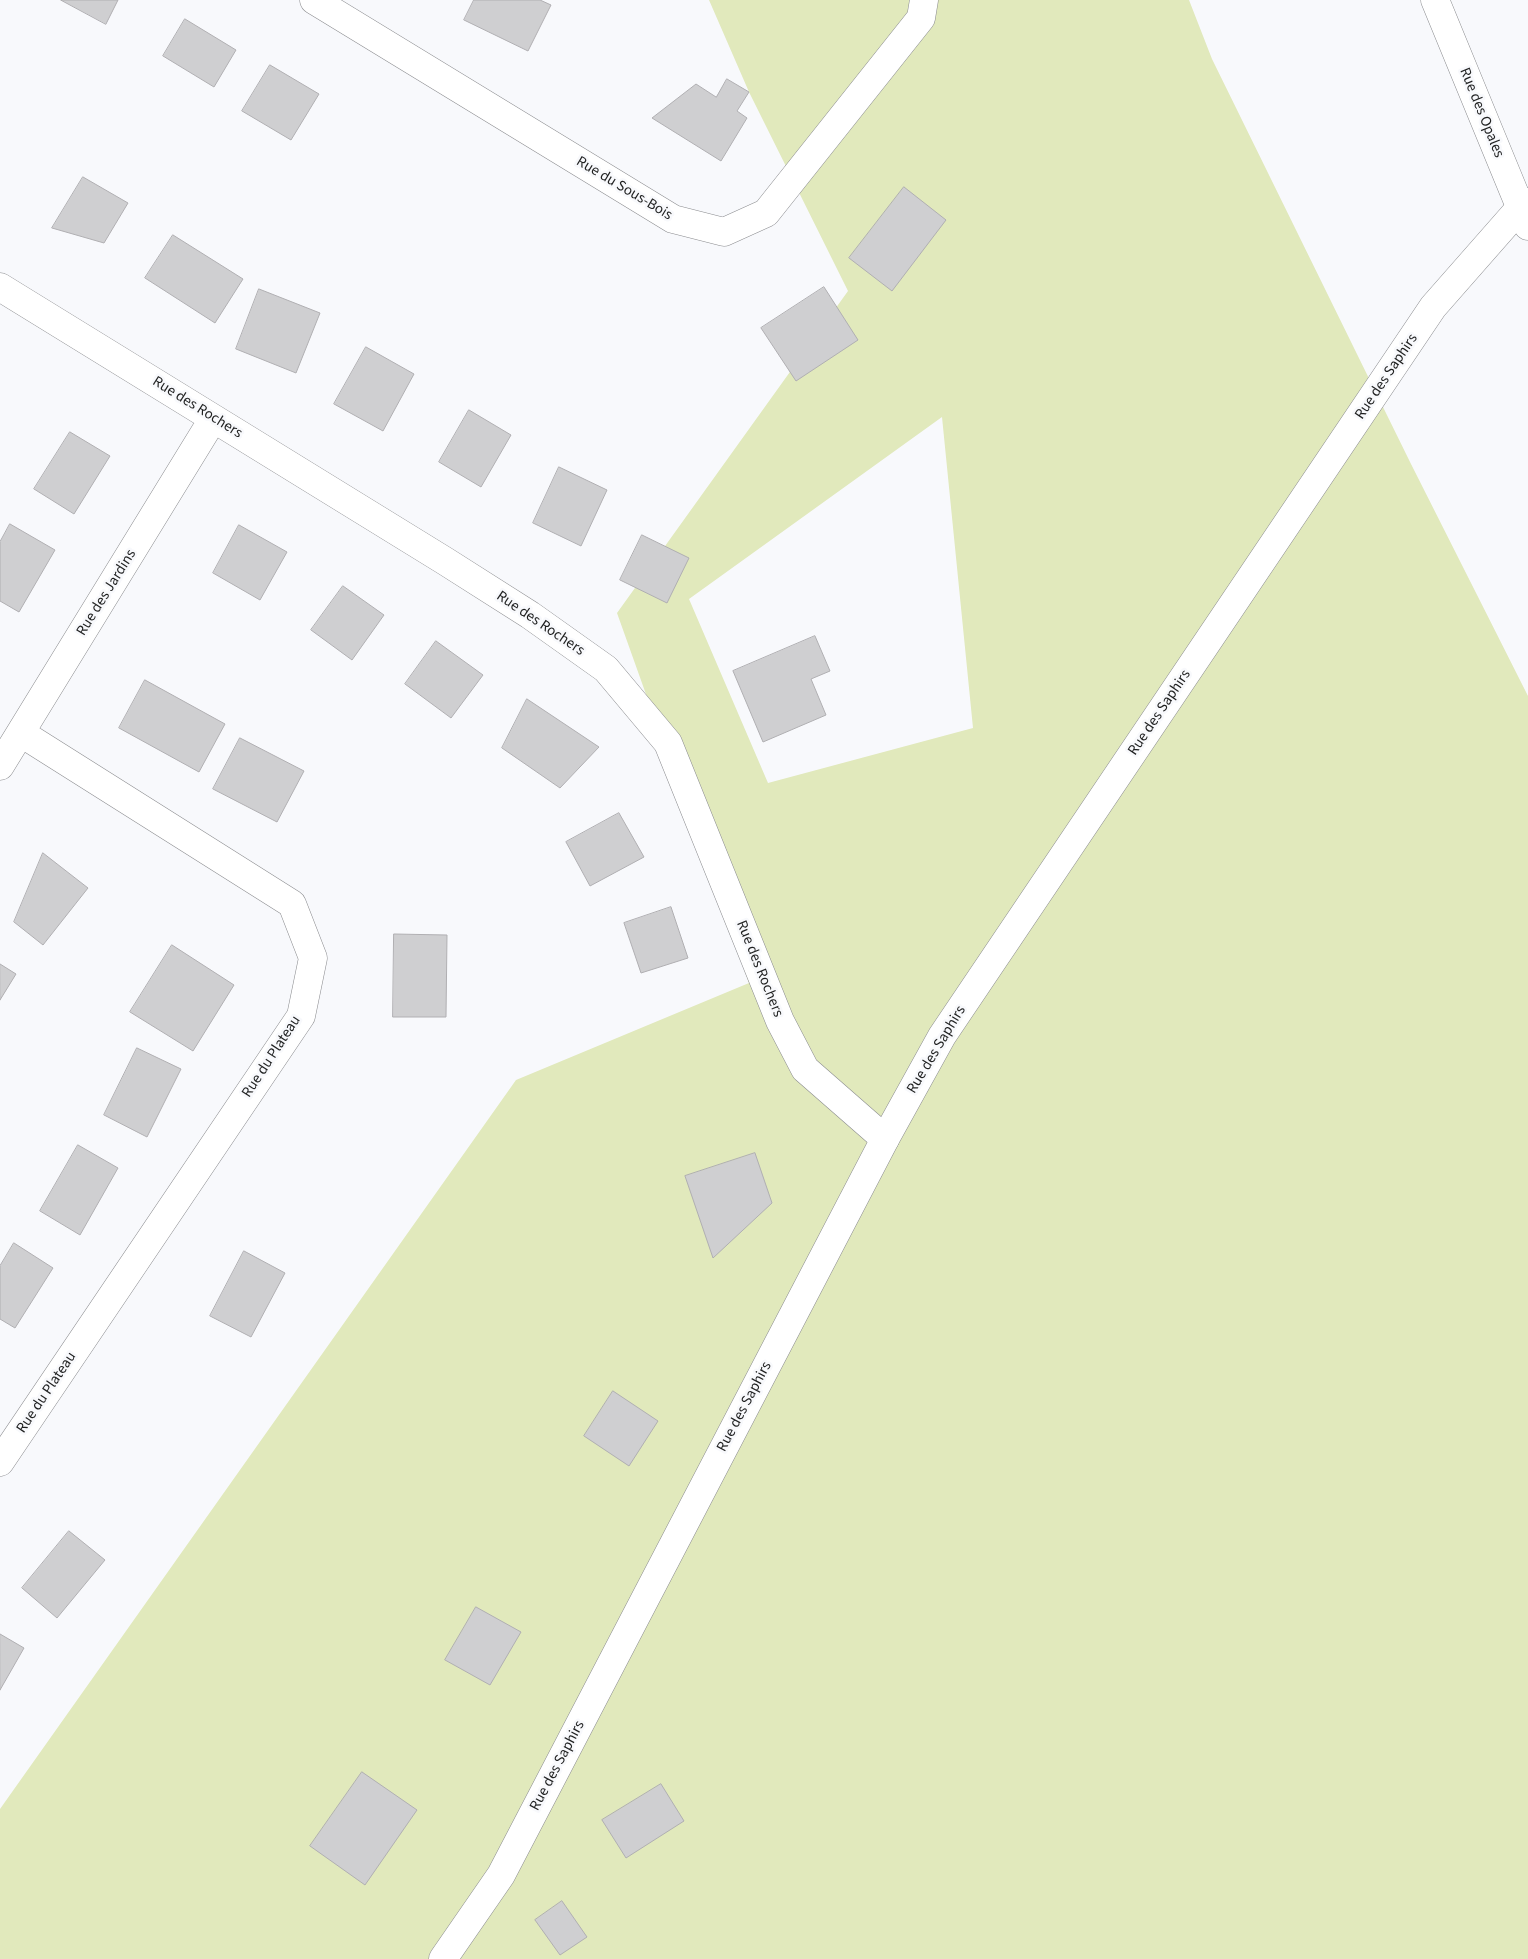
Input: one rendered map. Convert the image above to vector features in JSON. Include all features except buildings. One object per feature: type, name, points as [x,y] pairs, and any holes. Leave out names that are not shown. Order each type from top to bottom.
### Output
[{"type":"street","name":"Rue du Sous-Bois","points":[[314,0],[673,219],[724,232],[766,213],[920,18],[924,0]]},
{"type":"street","name":"Rue des Opales","points":[[1435,0],[1525,212]]},
{"type":"street","name":"Rue des Saphirs","points":[[443,1959],[501,1875],[885,1138],[942,1036],[1434,308],[1525,212]]},
{"type":"street","name":"Rue des Rochers","points":[[0,287],[530,615],[606,669],[668,744],[780,1021],[805,1070],[885,1138]]},
{"type":"street","name":"Rue des Jardins","points":[[0,766],[214,419]]},
{"type":"street","name":"Rue du Plateau","points":[[0,1462],[301,1016],[313,958],[292,904],[21,733]]},
{"type":"green space","points":[[709,0],[1189,0],[1212,59],[1411,464],[1528,696],[1528,1959],[0,1959],[0,1809],[516,1080],[749,983],[617,613],[848,291],[749,92]],"holes":[[[942,417],[973,728],[768,783],[689,599]]]}]
